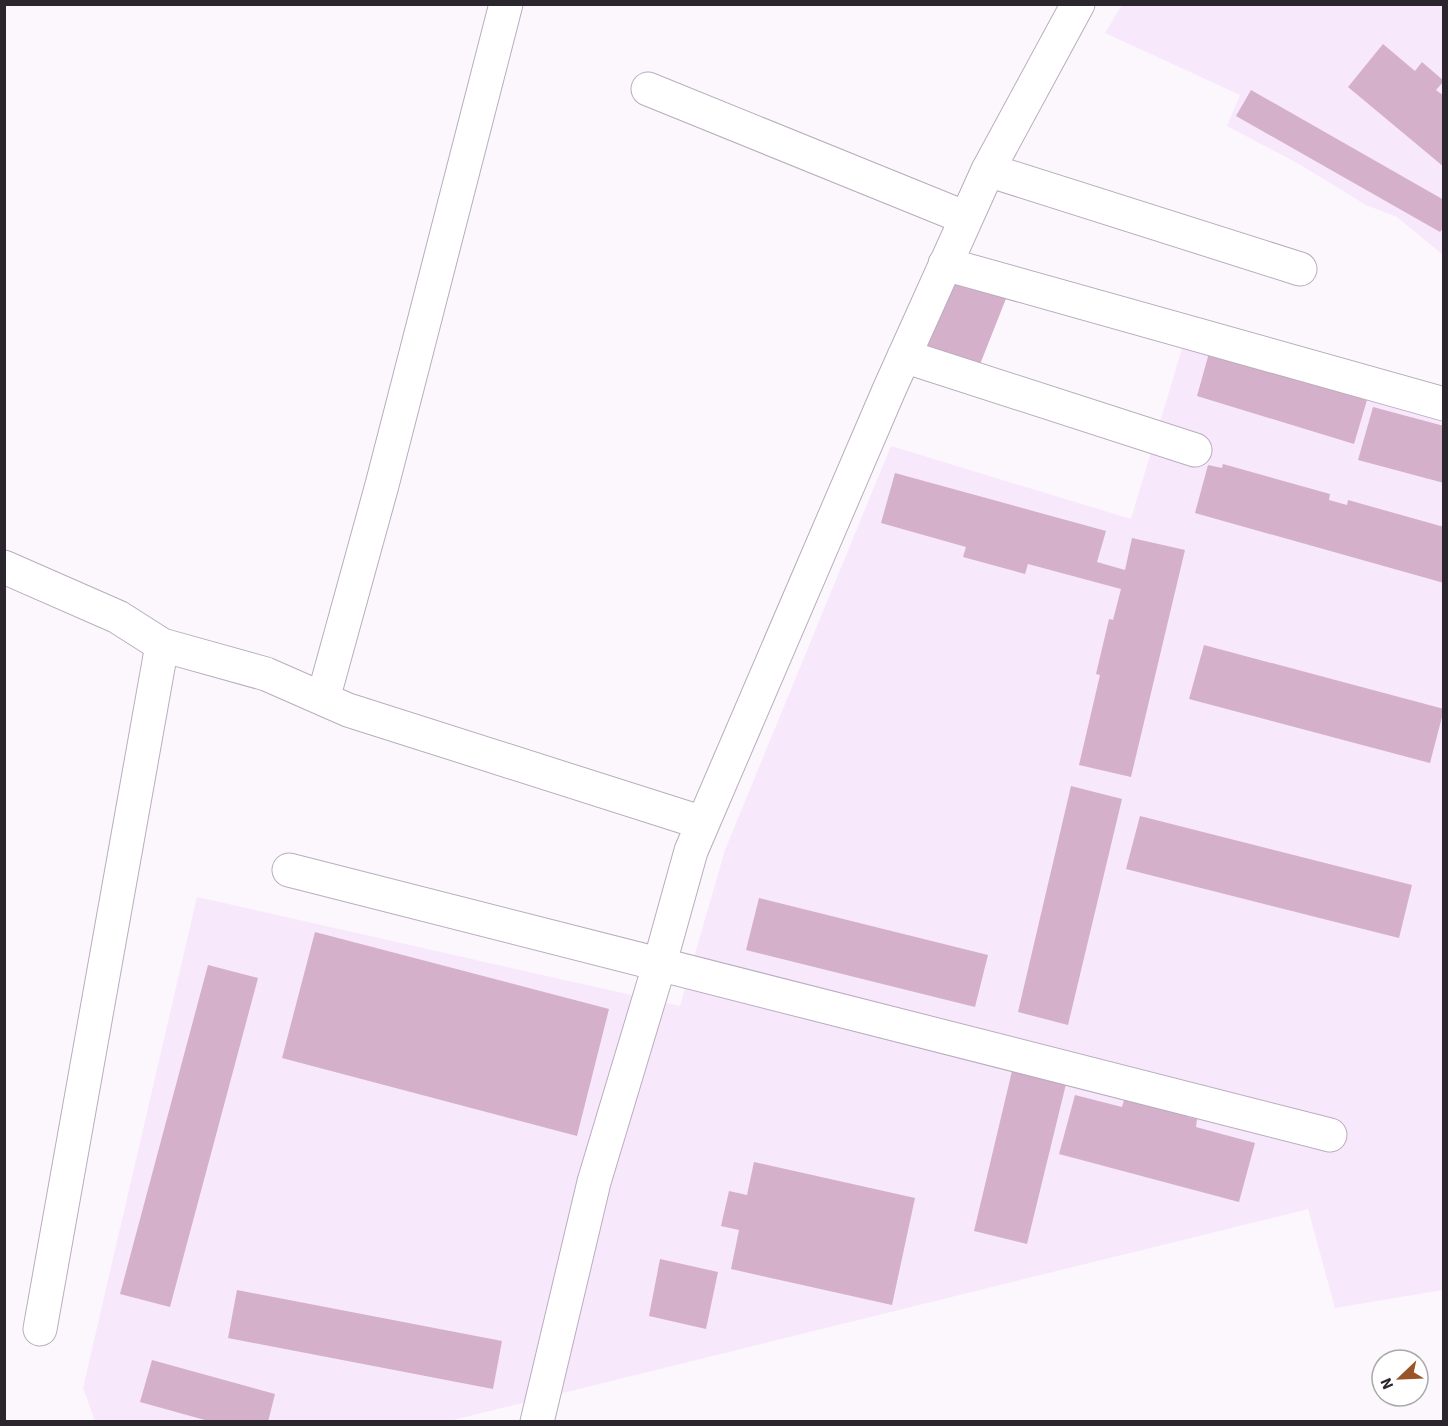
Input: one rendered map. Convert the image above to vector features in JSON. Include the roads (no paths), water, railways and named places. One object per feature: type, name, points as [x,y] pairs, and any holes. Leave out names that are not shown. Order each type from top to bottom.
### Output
[{"type":"street","points":[[323,699],[382,485],[506,4]]},
{"type":"street","points":[[537,1422],[594,1182],[659,966],[691,850],[904,356],[987,170],[1078,4]]},
{"type":"street","points":[[648,89],[966,218]]},
{"type":"street","points":[[987,170],[1300,269]]},
{"type":"street","points":[[945,264],[1443,404]]},
{"type":"street","points":[[904,356],[1196,450]]},
{"type":"street","points":[[4,567],[118,617],[162,645],[266,674],[348,710],[703,823]]},
{"type":"street","points":[[40,1329],[162,645]]},
{"type":"street","points":[[289,870],[1330,1136]]}]
